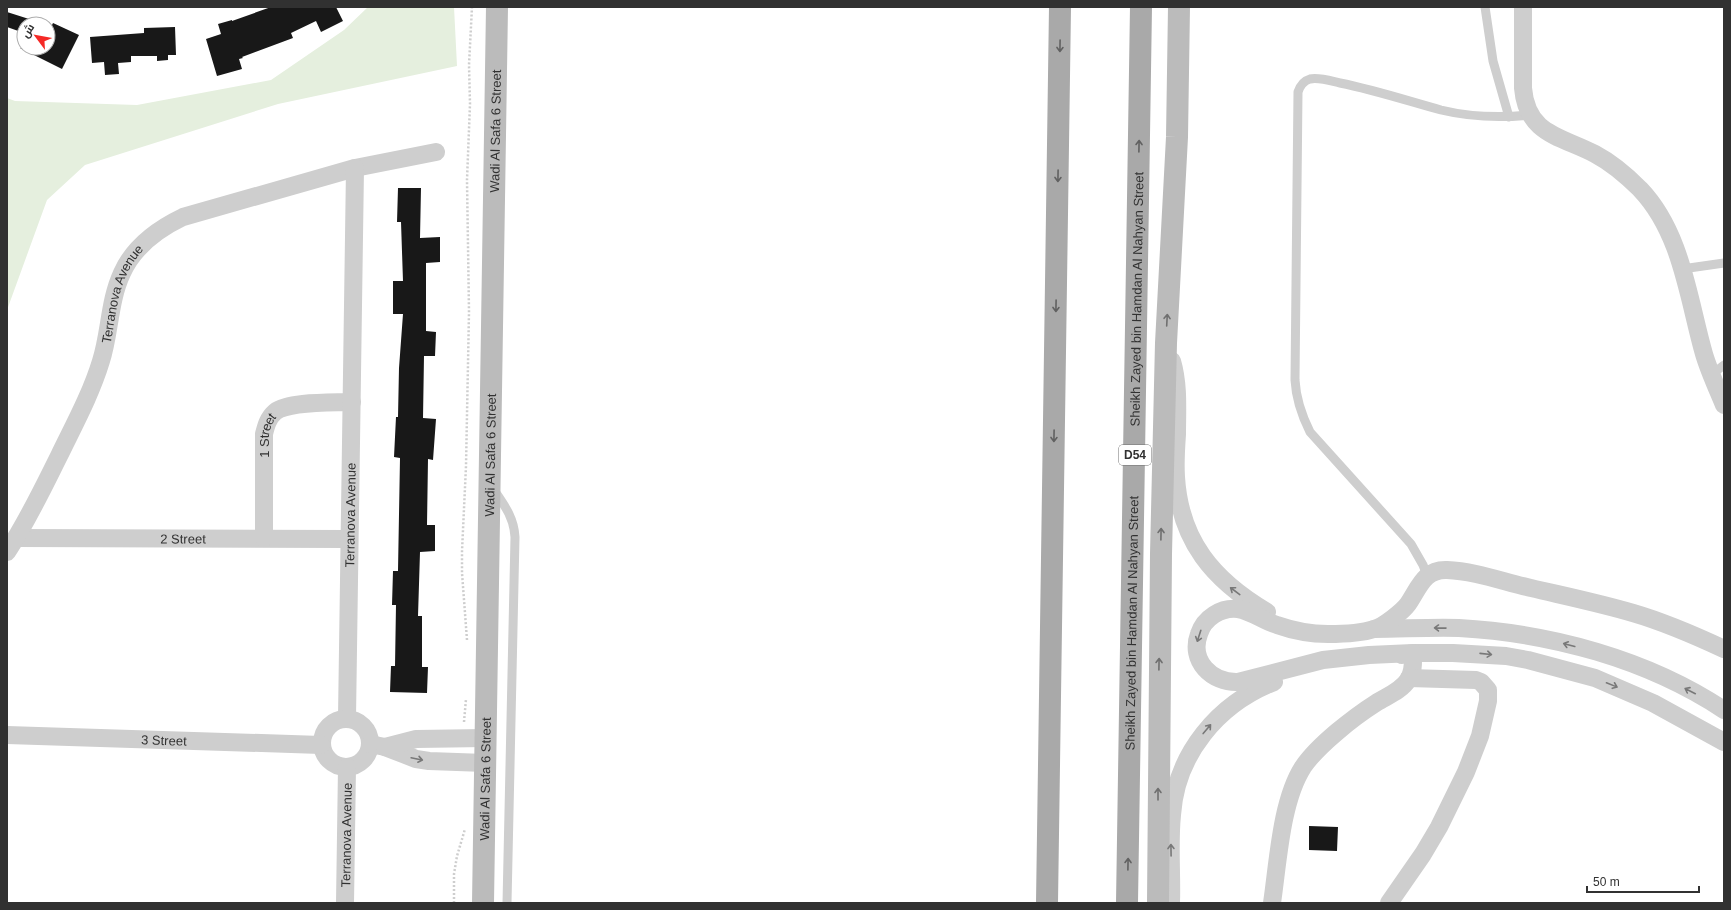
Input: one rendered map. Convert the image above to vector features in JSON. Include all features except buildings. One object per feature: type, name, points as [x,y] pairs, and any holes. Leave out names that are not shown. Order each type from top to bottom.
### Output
[{"type":"main road","name":"Wadi Al Safa 6 Street","points":[[483,903],[488,483],[497,7]]},
{"type":"main road","points":[[1047,903],[1060,7]]},
{"type":"main road","name":"Sheikh Zayed bin Hamdan Al Nahyan Street","points":[[1127,903],[1141,7]]},
{"type":"main road","points":[[1158,903],[1160,554],[1166,343],[1177,137],[1179,7]]},
{"type":"street","points":[[1523,7],[1523,88],[1524,98],[1530,115],[1536,124],[1548,133],[1597,154],[1628,177],[1650,201],[1664,222],[1672,240],[1682,269],[1705,355],[1718,370],[1724,404]]},
{"type":"street","name":"Terranova Avenue","points":[[12,545],[81,412],[92,386],[101,361],[116,291],[122,272],[133,254],[147,239],[164,226],[184,217],[355,168],[436,152]]},
{"type":"street","name":"Terranova Avenue","points":[[347,718],[355,168]]},
{"type":"street","points":[[1166,343],[1173,366],[1176,388],[1176,476],[1178,493],[1187,527],[1203,558],[1225,583],[1236,592],[1280,618],[1313,625],[1375,629],[1465,629],[1491,631],[1565,644],[1602,654],[1648,671],[1696,693],[1724,710]]},
{"type":"street","name":"1 Street","points":[[264,538],[264,434],[270,418],[275,412],[290,406],[352,402]]},
{"type":"street","name":"2 Street","points":[[12,545],[264,538],[349,539]]},
{"type":"street","points":[[1724,649],[1664,623],[1602,604],[1487,577],[1449,570],[1441,570],[1427,576],[1422,581],[1407,605],[1375,629],[1331,634],[1304,633],[1271,623],[1238,609],[1229,610],[1214,615],[1202,627],[1196,642],[1197,651],[1202,666],[1208,673],[1218,679],[1230,683],[1322,660],[1361,656],[1453,652],[1506,656],[1528,660],[1595,678],[1653,703],[1724,742]]},
{"type":"street","points":[[1272,903],[1286,809],[1296,780],[1303,767],[1313,755],[1347,725],[1376,703],[1400,689],[1410,678],[1413,653]]},
{"type":"street","points":[[1171,903],[1172,815],[1174,797],[1185,763],[1194,747],[1216,718],[1244,696],[1277,681],[1413,653]]},
{"type":"street","points":[[1389,903],[1423,854],[1453,800],[1480,736],[1488,701],[1488,690],[1481,682],[1476,680],[1410,678]]},
{"type":"street","points":[[485,738],[416,739],[383,745],[368,753],[363,760],[356,765],[347,767],[338,766],[329,761],[324,754],[321,745],[323,734],[328,726],[337,720],[347,718],[361,723],[370,736],[383,745],[416,759],[485,763]]},
{"type":"street","name":"3 Street","points":[[7,735],[321,745]]},
{"type":"street","points":[[452,762],[457,739]]},
{"type":"street","name":"Terranova Avenue","points":[[345,903],[347,767]]},
{"type":"lane","points":[[1485,7],[1493,61],[1509,117]]},
{"type":"lane","points":[[1427,576],[1418,554],[1407,539],[1310,432],[1302,416],[1296,398],[1298,92],[1304,82],[1310,79],[1322,79],[1384,93],[1442,110],[1464,114],[1509,117],[1530,115]]},
{"type":"lane","points":[[1682,269],[1724,263]]},
{"type":"lane","points":[[488,483],[508,509],[514,527],[515,537],[507,903]]},
{"type":"path","points":[[468,642],[462,573],[462,551],[466,466],[469,312],[467,180],[470,104],[469,65],[472,7]]},
{"type":"path","points":[[457,739],[467,698]]},
{"type":"path","points":[[454,903],[454,874],[465,825]]},
{"type":"green space","points":[[368,7],[454,7],[457,66],[278,104],[85,165],[47,200],[7,310],[7,98],[15,101],[137,105],[271,80],[344,30]]}]
